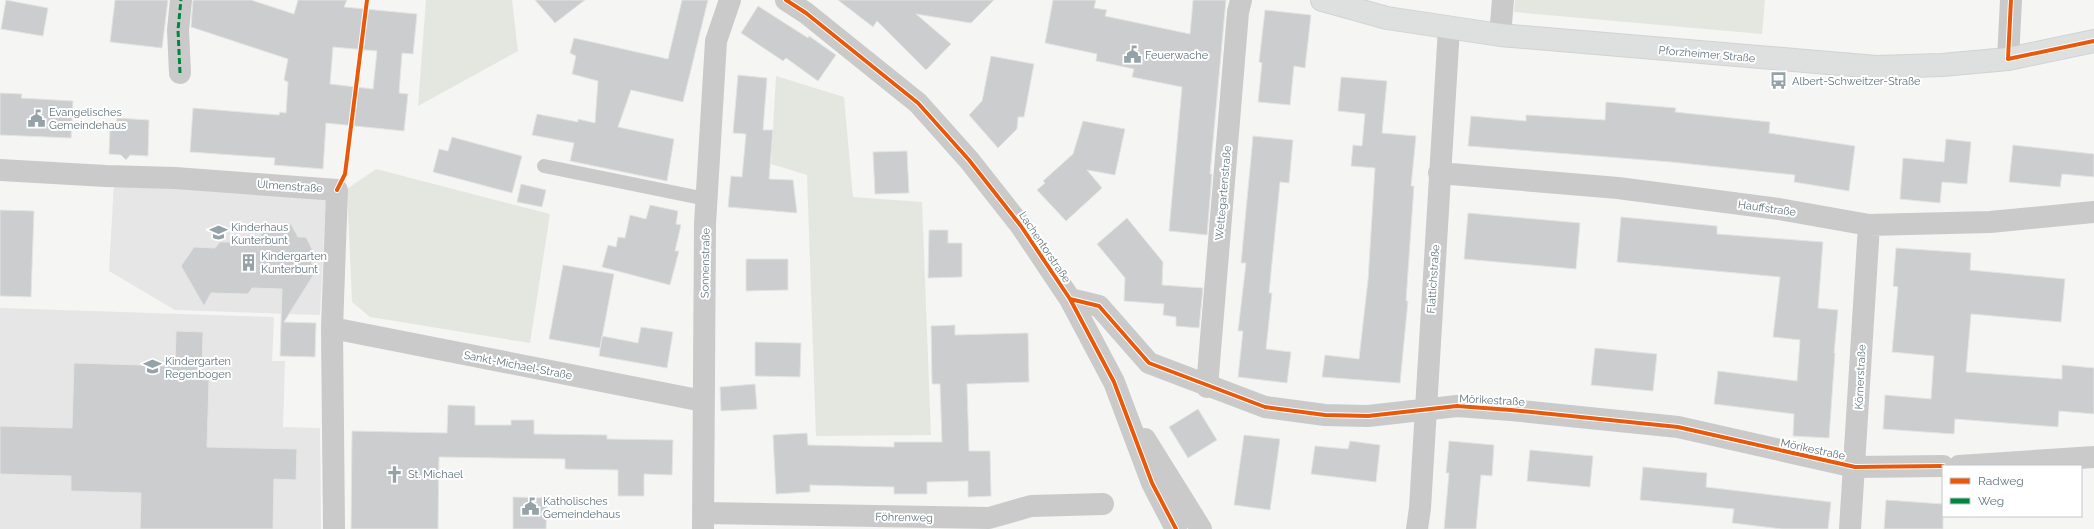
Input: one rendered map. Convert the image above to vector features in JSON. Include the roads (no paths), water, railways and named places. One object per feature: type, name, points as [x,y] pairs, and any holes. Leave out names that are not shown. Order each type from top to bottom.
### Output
[{"type":"street","points":[[180,73],[178,30],[181,0]]},
{"type":"street","name":"Sonnenstraße","points":[[703,521],[706,199],[716,41],[730,0]]},
{"type":"street","name":"Lachentorstraße","points":[[786,0],[806,13],[918,102],[969,160],[1017,220],[1070,299],[1116,386],[1152,483],[1176,529]]},
{"type":"street","name":"Wettegartenstraße","points":[[1208,387],[1237,19],[1241,0]]},
{"type":"street","name":"Pforzheimer Straße","points":[[1322,0],[1387,18],[1500,35],[1593,45],[1876,67],[2008,59],[2094,41]]},
{"type":"street","points":[[1500,35],[1504,0]]},
{"type":"street","points":[[2008,59],[2011,0]]},
{"type":"street","name":"Flattichstraße","points":[[1416,529],[1420,508],[1439,173],[1449,28]]},
{"type":"street","name":"Ulmenstraße","points":[[0,170],[175,178],[337,190],[332,328],[334,529]]},
{"type":"street","name":"Hauffstraße","points":[[1439,173],[1618,188],[1779,209],[1869,225],[1990,222],[2094,212]]},
{"type":"street","name":"Körnerstraße","points":[[1850,529],[1869,225]]},
{"type":"street","name":"Mörikestraße","points":[[1070,299],[1099,306],[1149,363],[1208,387],[1265,407],[1325,414],[1368,416],[1457,406],[1511,410],[1678,427],[1855,468],[1942,466]]},
{"type":"street","name":"Sankt-Michael-Straße","points":[[332,328],[703,401]]},
{"type":"street","name":"Lachentorstraße","points":[[1128,418],[1168,473],[1201,529]]},
{"type":"street","points":[[1974,465],[2094,457]]},
{"type":"street","name":"Föhrenweg","points":[[703,521],[989,518],[1031,506],[1103,504]]},
{"type":"lane","points":[[544,166],[706,199]]},
{"type":"place","name":"Feuerwache","points":[[1132,55]]},
{"type":"place","name":"Albert-Schweitzer-Straße","points":[[1779,81]]},
{"type":"place","name":"Evangelisches Gemeindehaus","points":[[36,118]]},
{"type":"place","name":"Kinderhaus Kunterbunt","points":[[218,233]]},
{"type":"place","name":"Kindergarten Kunterbunt","points":[[248,262]]},
{"type":"place","name":"Kindergarten Regenbogen","points":[[152,367]]},
{"type":"place","name":"St. Michael","points":[[395,474]]},
{"type":"place","name":"Katholisches Gemeindehaus","points":[[530,507]]}]
